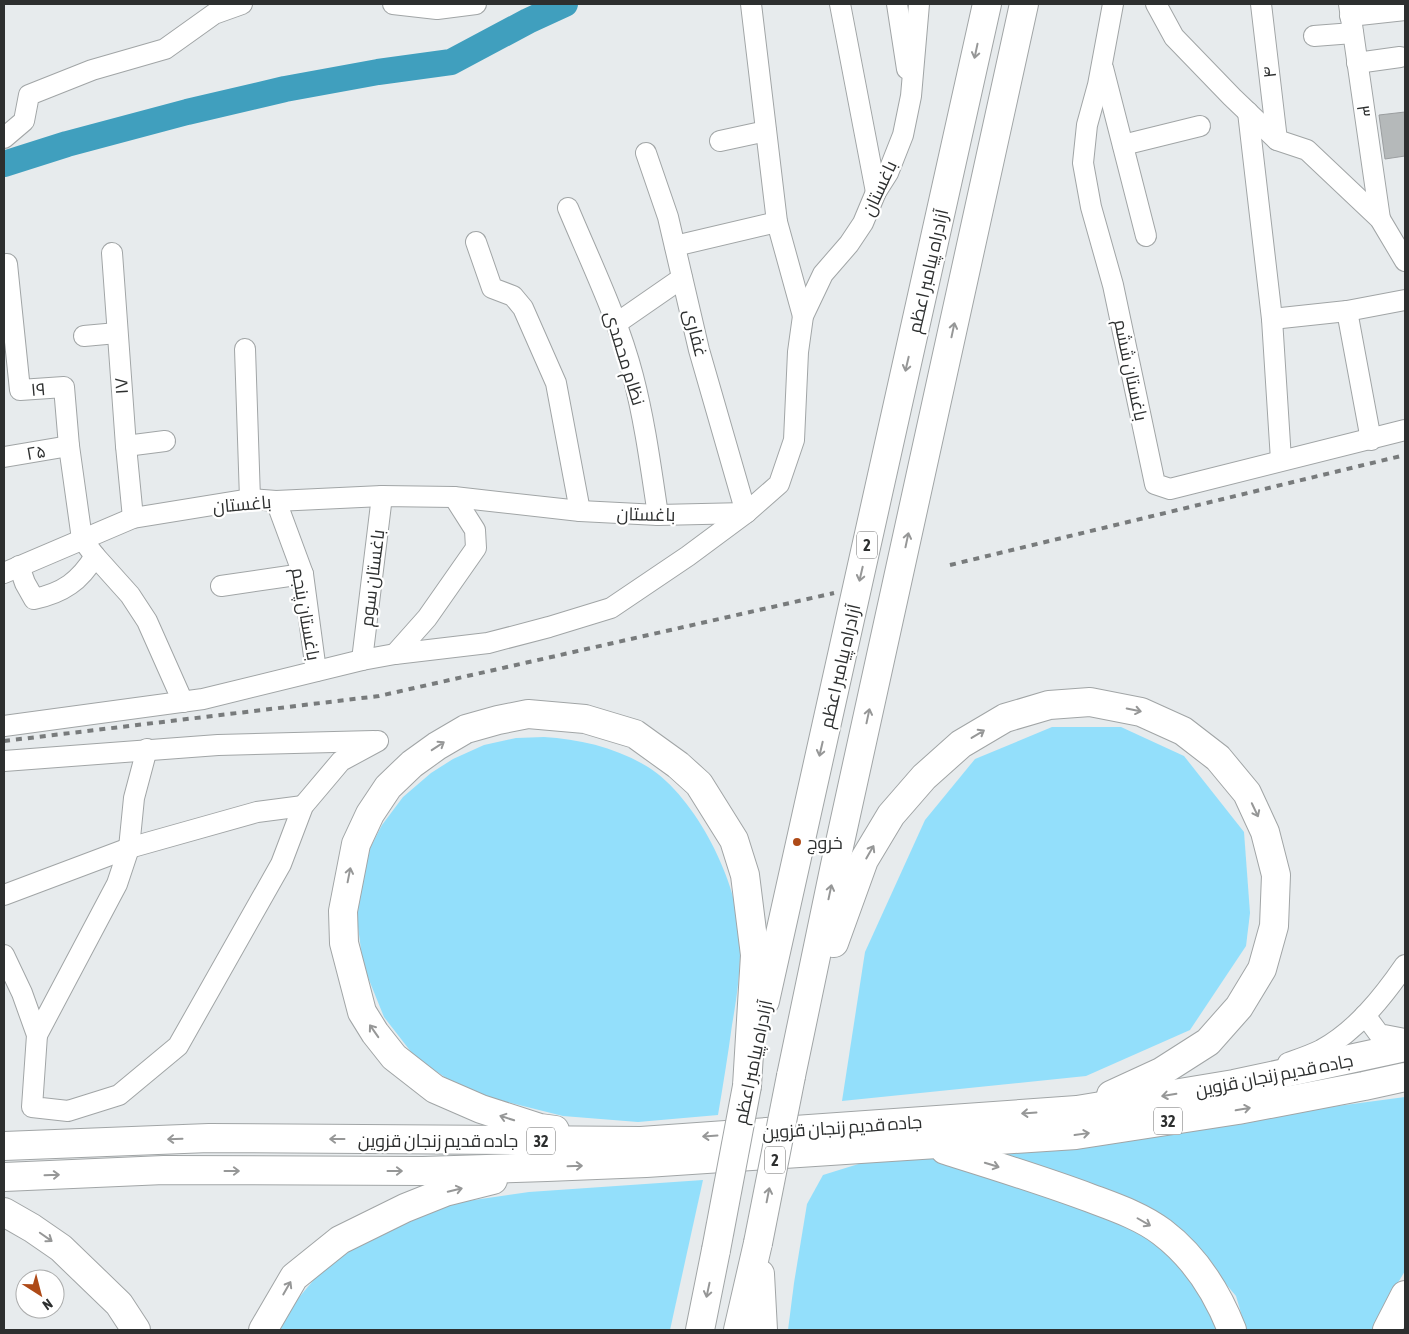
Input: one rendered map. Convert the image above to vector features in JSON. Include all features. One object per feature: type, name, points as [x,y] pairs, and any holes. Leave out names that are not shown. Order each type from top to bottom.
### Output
[{"type":"highway","name":"آزادراه پیامبر اعظم","points":[[700,1330],[747,1086],[987,4]]},
{"type":"highway","name":"آزادراه پیامبر اعظم","points":[[738,1330],[758,1243],[836,865],[1024,4]]},
{"type":"highway","points":[[798,1045],[864,860],[891,815],[924,776],[960,744],[1005,718],[1014,715],[1049,705],[1090,702],[1141,712],[1183,731],[1218,758],[1247,793],[1265,832],[1276,875],[1274,926],[1262,969],[1239,1007],[1208,1042],[1161,1072],[1078,1110]]},
{"type":"highway","points":[[641,1141],[540,1128],[481,1109],[435,1089],[394,1056],[375,1033],[362,1012],[344,943],[342,911],[356,844],[370,814],[388,787],[412,764],[437,746],[466,729],[528,714],[585,719],[635,734],[678,765],[699,784],[734,840],[744,875],[755,955],[747,1086]]},
{"type":"highway","name":"جاده قدیم زنجان قزوین","points":[[4,1146],[209,1138],[641,1141],[1078,1110],[1234,1084],[1405,1047]]},
{"type":"highway","name":"جاده قدیم زنجان قزوین","points":[[4,1177],[164,1170],[423,1171],[547,1167],[646,1163],[1076,1135],[1238,1110],[1405,1077]]},
{"type":"highway","points":[[929,1145],[1046,1181],[1124,1211],[1162,1232],[1190,1258],[1209,1282],[1232,1330]]},
{"type":"highway","points":[[263,1330],[294,1277],[340,1240],[405,1208],[445,1192],[547,1167]]},
{"type":"highway","points":[[4,1212],[61,1248],[119,1304],[136,1330]]},
{"type":"highway","points":[[758,1243],[763,1330]]},
{"type":"highway","points":[[1386,1330],[1405,1295]]},
{"type":"street","points":[[4,138],[24,121],[29,95],[92,70],[165,49],[214,14],[242,4]]},
{"type":"street","points":[[393,4],[437,9],[476,4]]},
{"type":"street","points":[[750,4],[777,222],[803,316]]},
{"type":"street","points":[[840,4],[876,192]]},
{"type":"street","points":[[897,4],[911,96]]},
{"type":"street","name":"باغستان","points":[[12,569],[133,518],[250,499],[276,501],[382,496],[454,497],[580,512],[658,516],[746,513],[779,484],[794,440],[798,352],[803,316],[823,274],[864,223],[876,192],[888,173],[903,135],[911,96],[919,4]]},
{"type":"street","name":"باغستان ششم","points":[[1112,4],[1102,63],[1087,126],[1083,163],[1091,207],[1113,284],[1155,484],[1170,488],[1371,440],[1405,430]]},
{"type":"street","points":[[1156,4],[1174,37],[1277,140],[1307,150],[1380,219],[1405,262]]},
{"type":"street","name":"۴","points":[[1261,4],[1277,140]]},
{"type":"street","points":[[1314,36],[1351,18],[1392,9]]},
{"type":"street","name":"۳","points":[[1351,18],[1380,219]]},
{"type":"street","points":[[1357,63],[1400,57]]},
{"type":"street","points":[[1102,63],[1146,236]]},
{"type":"street","points":[[1248,112],[1272,319],[1281,460]]},
{"type":"street","points":[[1123,145],[1200,126]]},
{"type":"street","points":[[720,141],[766,131]]},
{"type":"street","name":"غفاری","points":[[646,153],[668,217],[699,350],[746,513]]},
{"type":"street","name":"نظام محمدی","points":[[568,208],[617,323],[633,376],[644,424],[658,516]]},
{"type":"street","points":[[675,246],[777,222]]},
{"type":"street","points":[[476,242],[492,288],[513,296],[523,308],[556,383],[580,512]]},
{"type":"street","name":"۱۷","points":[[112,253],[133,518]]},
{"type":"street","name":"۱۹","points":[[7,264],[20,390],[64,386],[69,446]]},
{"type":"street","points":[[617,323],[682,278]]},
{"type":"street","points":[[1272,319],[1347,311],[1405,300]]},
{"type":"street","points":[[1347,311],[1371,440]]},
{"type":"street","points":[[84,336],[117,333]]},
{"type":"street","points":[[244,349],[250,499]]},
{"type":"street","points":[[126,446],[165,441]]},
{"type":"street","points":[[69,446],[82,539],[130,595],[147,620],[183,702]]},
{"type":"street","name":"۲۵","points":[[4,457],[69,446]]},
{"type":"street","name":"باغستان سوم","points":[[362,660],[382,496]]},
{"type":"street","points":[[395,654],[427,618],[476,548],[475,530],[454,497]]},
{"type":"street","name":"باغستان پنجم","points":[[276,501],[303,574],[316,671]]},
{"type":"street","points":[[4,726],[203,699],[362,660],[395,654],[488,643],[549,627],[610,608],[688,556],[746,513]]},
{"type":"street","points":[[12,569],[25,583],[34,599],[50,596],[75,581],[85,573],[95,556]]},
{"type":"street","points":[[222,586],[303,574]]},
{"type":"street","points":[[4,761],[228,745],[378,741],[341,761],[302,806],[281,864],[178,1046],[119,1095],[68,1111],[32,1107],[37,1035],[22,993],[4,955]]},
{"type":"street","points":[[37,1035],[117,884],[129,848],[134,798],[147,750]]},
{"type":"street","points":[[4,895],[129,848],[257,812],[302,806]]},
{"type":"street","points":[[1234,1084],[1322,1050],[1344,1034],[1384,997],[1405,965]]},
{"type":"street","points":[[1365,1015],[1379,1034],[1405,1039]]},
{"type":"shaded area","points":[[1052,727],[1121,727],[1184,756],[1244,832],[1250,913],[1246,946],[1190,1030],[1086,1076],[842,1101],[865,952],[925,820],[975,759]]},
{"type":"shaded area","points":[[544,737],[585,742],[624,755],[648,767],[666,781],[682,799],[712,843],[732,893],[738,917],[740,939],[737,993],[718,1115],[638,1122],[563,1116],[495,1099],[455,1084],[415,1057],[384,1017],[363,965],[357,919],[362,879],[370,848],[382,825],[403,797],[431,773],[453,759],[484,745],[516,738]]},
{"type":"shaded area","points":[[1405,1097],[1405,1271],[1396,1286],[1380,1330],[1246,1330],[1236,1296],[1198,1251],[1131,1199],[995,1152]]},
{"type":"shaded area","points":[[928,1155],[1117,1217],[1184,1265],[1223,1330],[788,1330],[807,1204],[823,1175],[881,1157]]},
{"type":"shaded area","points":[[703,1180],[670,1330],[280,1330],[296,1301],[322,1270],[353,1245],[425,1211],[467,1201],[529,1192]]},
{"type":"building","points":[[1405,112],[1405,156],[1385,159],[1379,115]]},
{"type":"waterway","points":[[4,164],[67,144],[187,112],[285,89],[378,72],[451,62],[528,21],[565,4]]},
{"type":"railway","points":[[950,565],[1405,455]]},
{"type":"railway","points":[[4,741],[379,696],[834,593]]},
{"type":"place","name":"خروج","points":[[797,842]]}]
